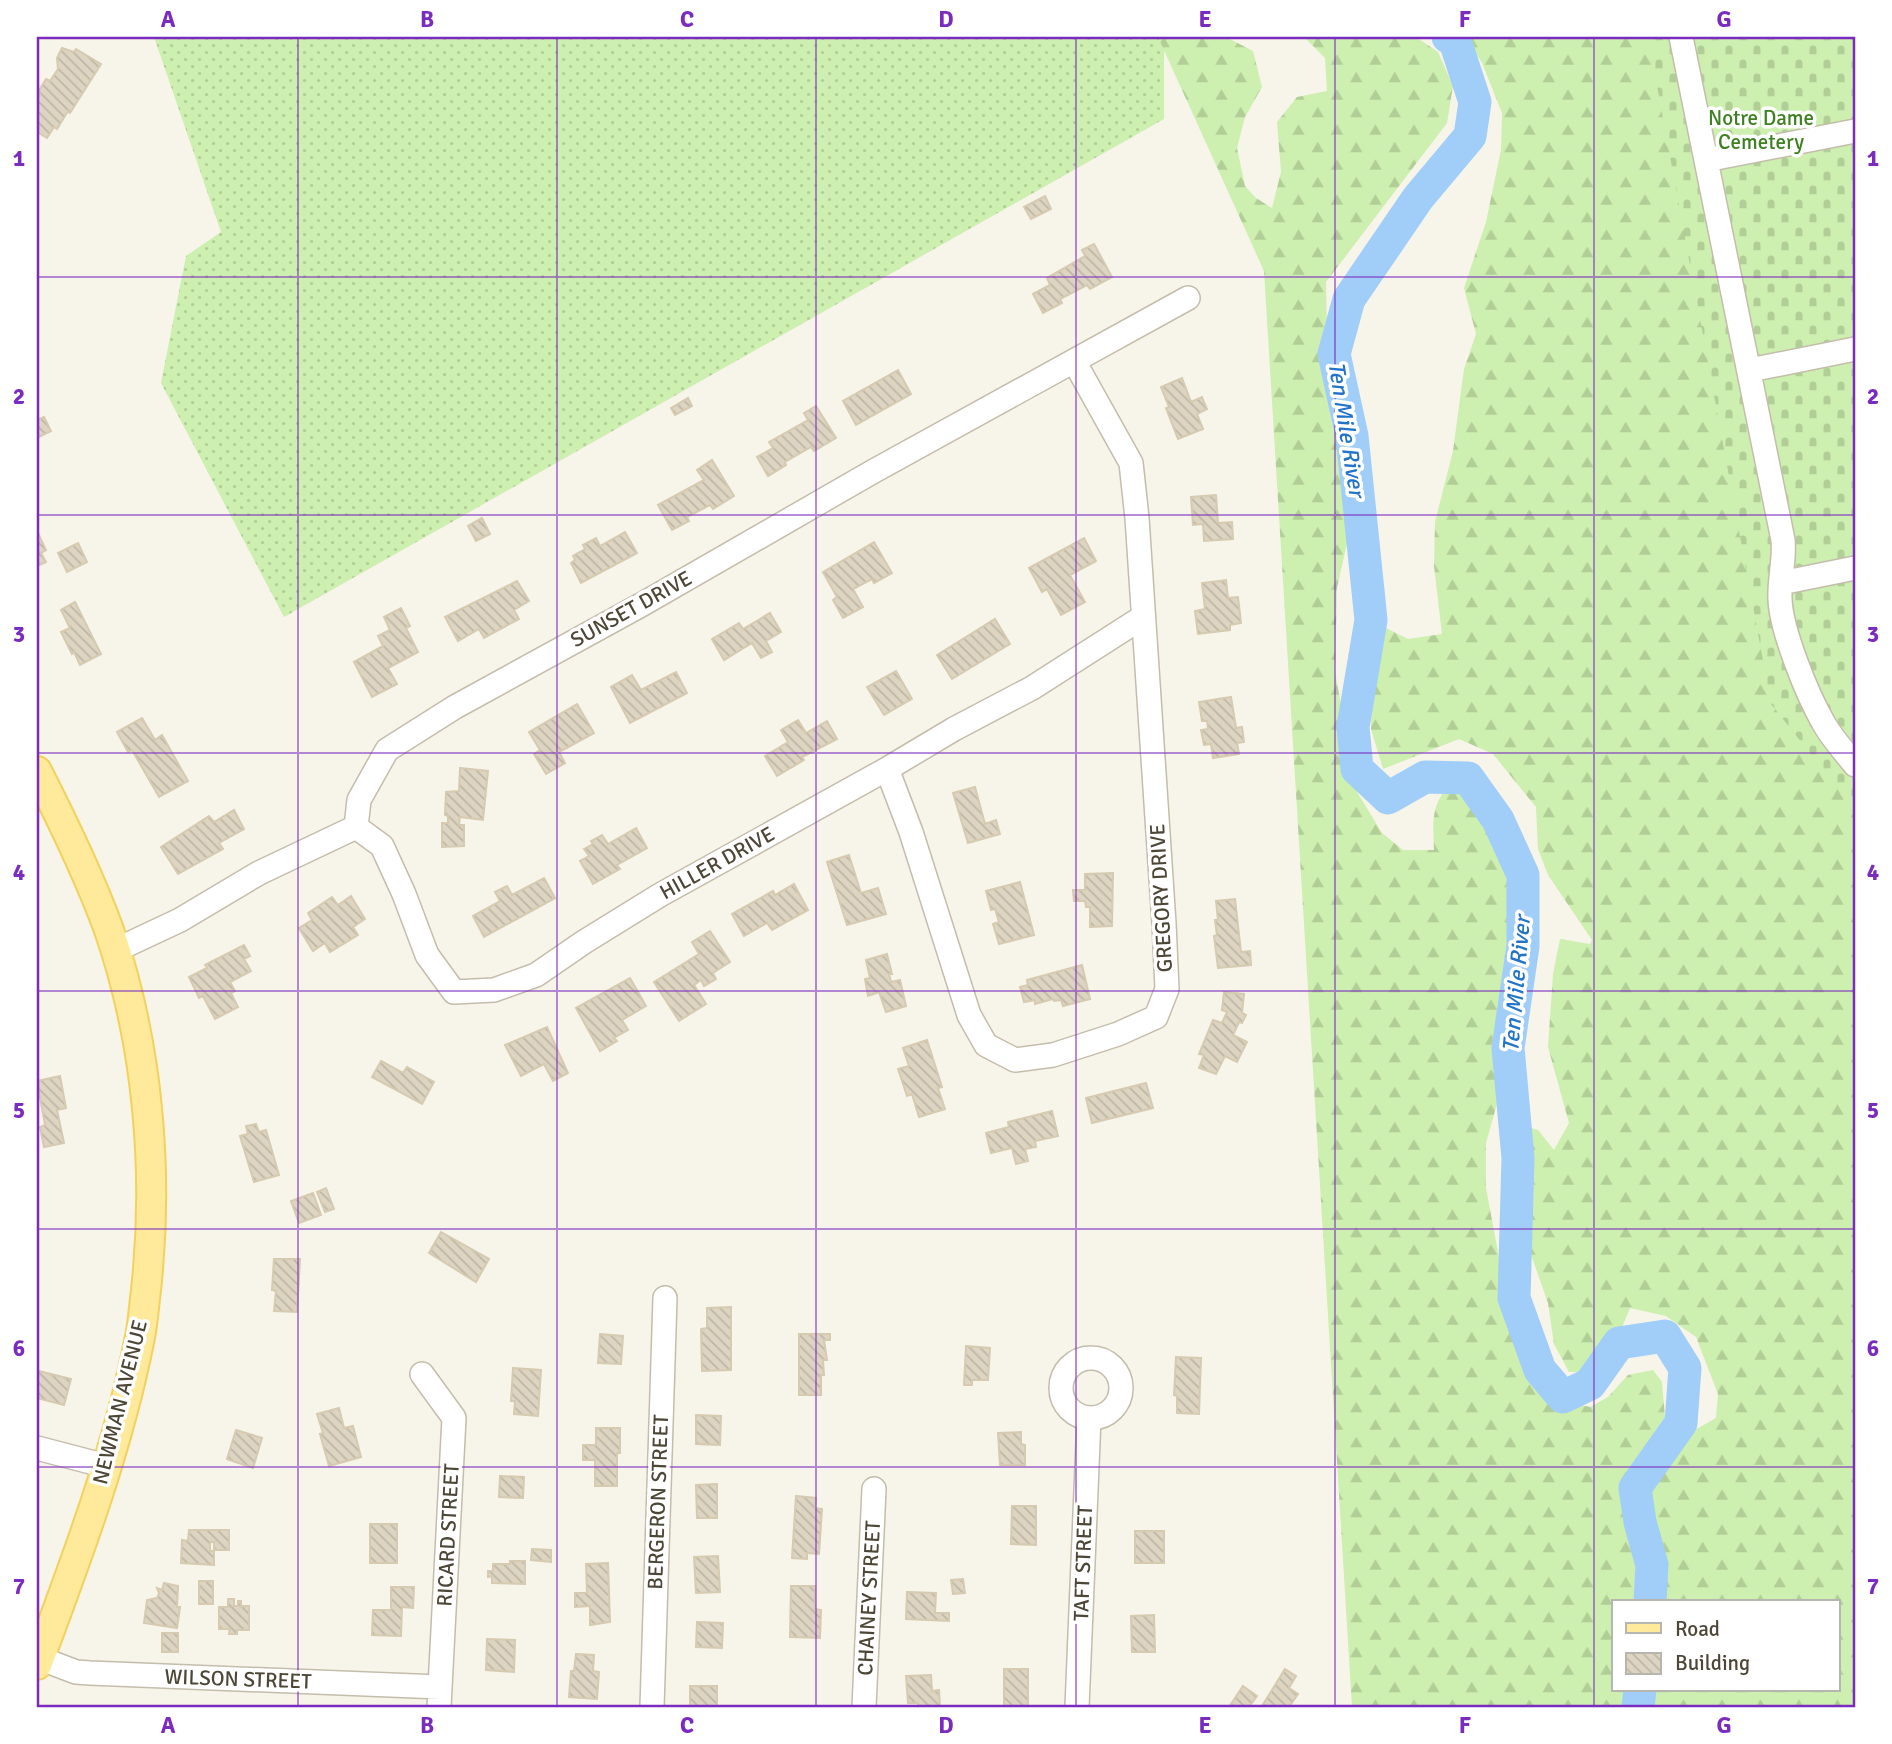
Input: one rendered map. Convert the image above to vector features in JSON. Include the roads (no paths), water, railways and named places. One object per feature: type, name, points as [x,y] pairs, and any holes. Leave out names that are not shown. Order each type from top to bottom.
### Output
[{"type":"main road","name":"NEWMAN AVENUE","points":[[37,771],[70,835],[109,930],[133,1021],[150,1126],[151,1239],[141,1336],[106,1466],[63,1596],[38,1661]]},
{"type":"street","points":[[1681,37],[1783,540],[1783,618],[1823,723],[1855,765]]},
{"type":"street","points":[[1706,160],[1855,131]]},
{"type":"street","name":"SUNSET DRIVE","points":[[356,827],[359,800],[387,750],[467,700],[1188,298]]},
{"type":"street","points":[[1750,370],[1855,349]]},
{"type":"street","name":"GREGORY DRIVE","points":[[887,769],[911,832],[969,1015],[986,1045],[1015,1060],[1053,1055],[1118,1034],[1156,1017],[1167,989],[1137,518],[1131,463],[1074,361]]},
{"type":"street","points":[[1781,583],[1855,568]]},
{"type":"street","name":"HILLER DRIVE","points":[[356,827],[382,846],[427,955],[454,992],[494,990],[536,975],[660,895],[1032,688],[1143,617]]},
{"type":"street","points":[[114,951],[180,920],[259,873],[356,827]]},
{"type":"street","name":"BERGERON STREET","points":[[652,1707],[665,1298]]},
{"type":"street","name":"RICARD STREET","points":[[422,1374],[454,1418],[440,1697]]},
{"type":"street","name":"TAFT STREET","points":[[1077,1707],[1089,1418]]},
{"type":"street","points":[[37,1448],[106,1466]]},
{"type":"street","name":"CHAINEY STREET","points":[[864,1707],[874,1489]]},
{"type":"street","name":"WILSON STREET","points":[[38,1661],[76,1672],[440,1697]]},
{"type":"waterway","name":"Ten Mile River","points":[[1448,37],[1455,41],[1475,102],[1470,136],[1418,198],[1349,299],[1334,354],[1352,436],[1371,620],[1353,727],[1357,769],[1388,798],[1425,777],[1468,778],[1498,820],[1523,875],[1523,946],[1508,1048],[1518,1158],[1514,1298],[1540,1370],[1563,1397],[1590,1384],[1619,1343],[1665,1336],[1685,1368],[1681,1423],[1635,1488],[1640,1522],[1652,1565],[1650,1600]]},
{"type":"waterway","name":"Ten Mile River","points":[[1638,1707],[1640,1692]]},
{"type":"park label","name":"Notre Dame Cemetery","points":[[1761,130]]}]
